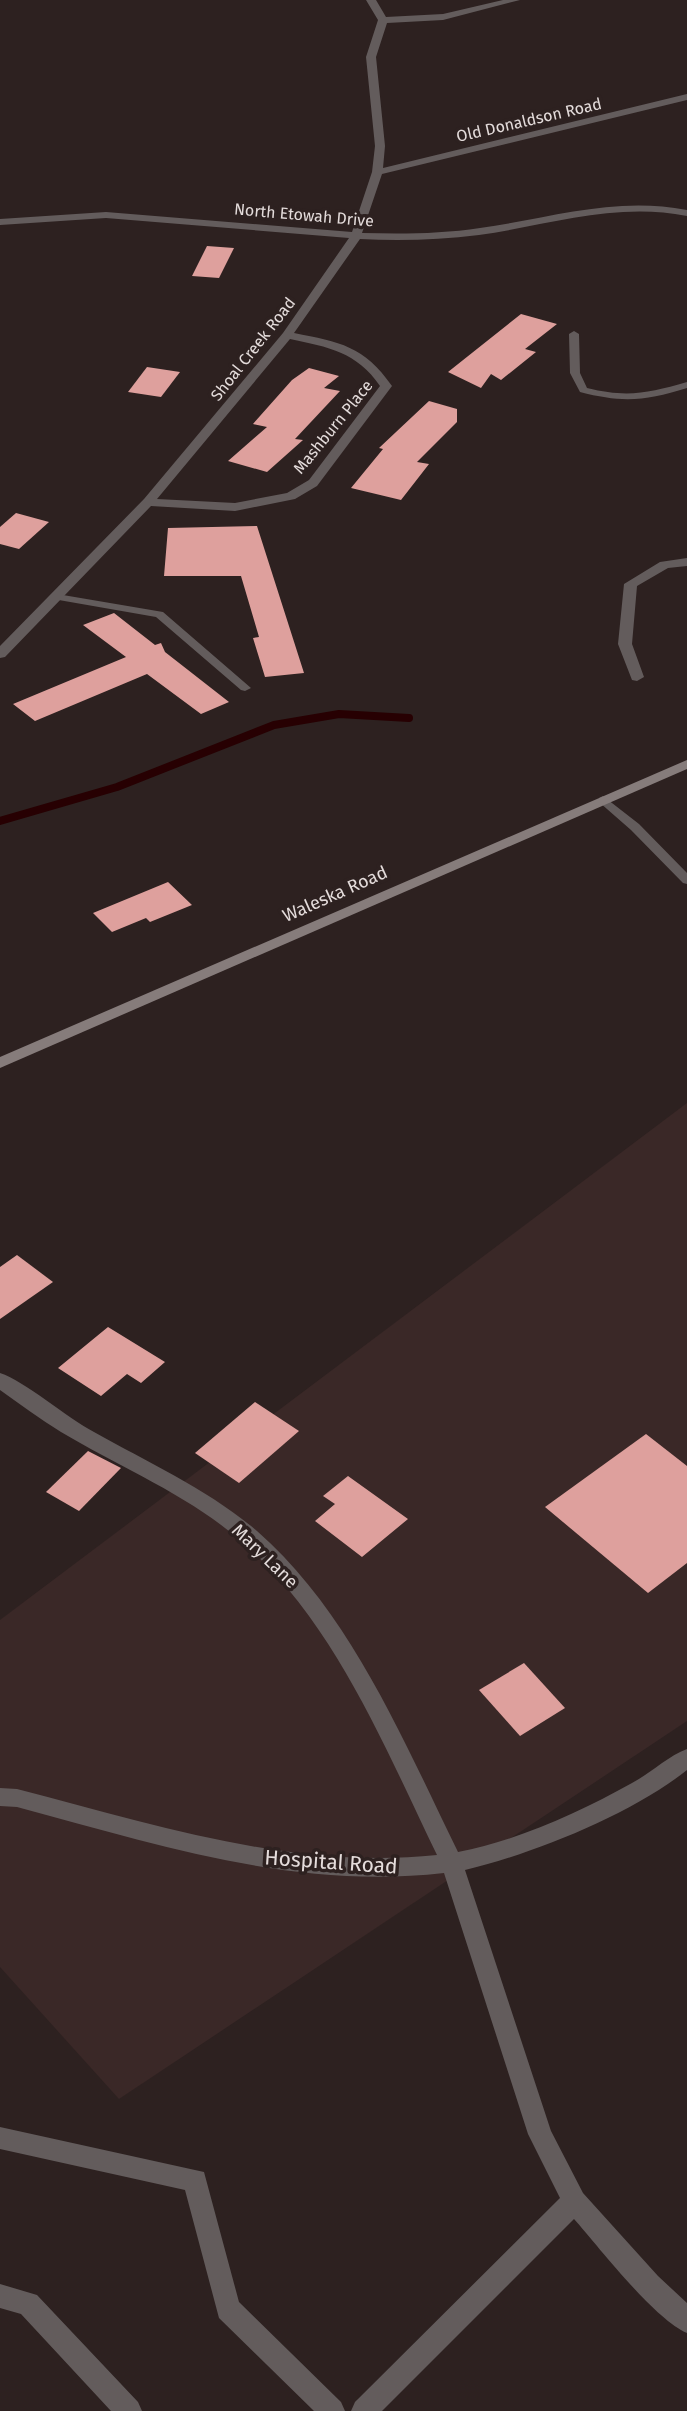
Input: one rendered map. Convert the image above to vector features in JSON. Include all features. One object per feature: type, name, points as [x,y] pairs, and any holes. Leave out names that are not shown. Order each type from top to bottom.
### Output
[{"type":"main road","name":"Waleska Road","points":[[0,1063],[687,764]]},
{"type":"street","points":[[371,0],[383,20],[443,18],[515,0]]},
{"type":"street","name":"Shoal Creek Road","points":[[0,654],[148,502],[287,335],[355,238],[377,172],[380,146],[371,57],[383,20]]},
{"type":"street","name":"Old Donaldson Road","points":[[377,172],[687,97]]},
{"type":"street","name":"North Etowah Drive","points":[[0,222],[105,215],[355,238],[459,234],[626,206],[660,208],[687,214]]},
{"type":"street","name":"Mashburn Place","points":[[148,502],[235,507],[291,496],[313,483],[386,386],[373,363],[349,349],[287,335]]},
{"type":"street","points":[[637,677],[625,644],[631,584],[665,565],[687,562]]},
{"type":"street","name":"Mary Lane","points":[[0,1380],[66,1426],[192,1496],[248,1535],[289,1575],[330,1632],[380,1715],[452,1863],[540,2134],[574,2201],[649,2285],[687,2320]]},
{"type":"street","name":"Hospital Road","points":[[0,1797],[17,1798],[250,1856],[385,1869],[452,1863],[548,1834],[660,1781],[687,1758]]},
{"type":"street","points":[[0,2138],[195,2179],[228,2309],[332,2411]]},
{"type":"street","points":[[364,2411],[574,2201]]},
{"type":"street","points":[[0,2296],[28,2304],[129,2411]]},
{"type":"lane","points":[[574,334],[575,373],[583,390],[619,400],[644,398],[687,386]]},
{"type":"lane","points":[[57,597],[159,614],[245,688]]},
{"type":"lane","points":[[603,800],[635,827],[687,880]]},
{"type":"shaded area","points":[[687,1103],[687,1721],[119,2099],[0,1967],[0,1620]]},
{"type":"building","points":[[207,246],[234,248],[219,278],[192,276]]},
{"type":"building","points":[[521,314],[557,324],[525,349],[536,352],[501,380],[491,374],[481,388],[448,372]]},
{"type":"building","points":[[147,367],[180,372],[161,397],[128,392]]},
{"type":"building","points":[[309,368],[339,376],[324,388],[340,391],[295,439],[303,440],[267,472],[228,461],[267,427],[253,424],[292,380]]},
{"type":"building","points":[[429,401],[457,409],[457,422],[417,462],[429,464],[401,500],[351,488],[383,449],[379,448]]},
{"type":"building","points":[[16,513],[49,522],[19,549],[0,544],[0,527]]},
{"type":"building","points":[[257,526],[304,673],[265,677],[253,638],[259,637],[241,576],[164,576],[168,528]]},
{"type":"building","points":[[114,613],[155,645],[161,643],[165,652],[229,702],[201,714],[147,674],[35,721],[13,704],[126,657],[83,625]]},
{"type":"building","points":[[168,882],[192,905],[150,922],[146,918],[112,932],[93,913]]},
{"type":"building","points":[[17,1255],[53,1282],[0,1319],[0,1267]]},
{"type":"building","points":[[108,1327],[165,1362],[141,1383],[127,1374],[101,1396],[58,1368]]},
{"type":"building","points":[[255,1402],[299,1431],[239,1483],[195,1453]]},
{"type":"building","points":[[646,1434],[687,1466],[687,1563],[648,1593],[545,1507]]},
{"type":"building","points":[[88,1451],[121,1468],[79,1511],[46,1492]]},
{"type":"building","points":[[348,1476],[408,1519],[362,1557],[315,1521],[335,1504],[323,1496]]},
{"type":"building","points":[[524,1663],[565,1708],[520,1736],[479,1690]]},
{"type":"waterway","points":[[0,821],[117,787],[274,725],[339,714],[409,718]]}]
